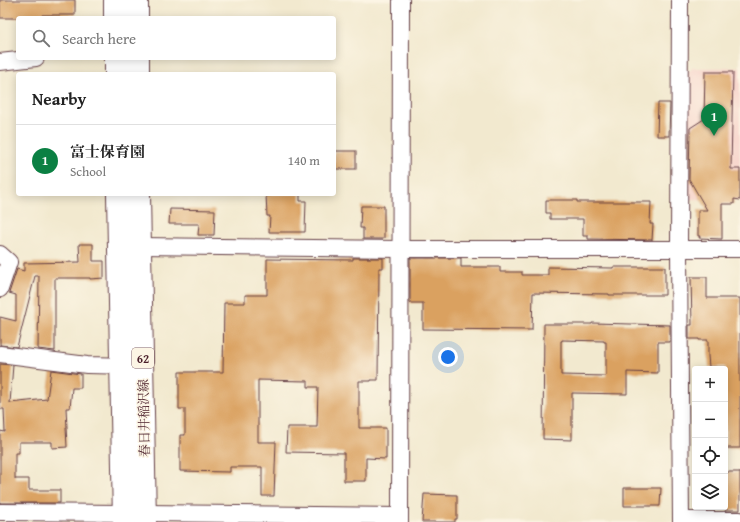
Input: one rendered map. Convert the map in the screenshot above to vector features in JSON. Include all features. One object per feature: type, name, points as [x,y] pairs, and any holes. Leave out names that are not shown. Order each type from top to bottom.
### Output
[{"type":"main road","points":[[115,0],[115,16]]},
{"type":"main road","points":[[137,0],[137,16]]},
{"type":"main road","points":[[116,60],[116,72]]},
{"type":"main road","points":[[138,60],[138,72]]},
{"type":"main road","name":"春日井稲沢線","points":[[118,196],[124,517]]},
{"type":"main road","name":"春日井稲沢線","points":[[140,196],[145,518]]},
{"type":"street","points":[[145,518],[400,519],[401,0]]},
{"type":"street","points":[[680,0],[679,249],[681,521],[740,520]]},
{"type":"street","points":[[0,62],[18,60]]},
{"type":"street","points":[[140,246],[400,249],[740,249]]},
{"type":"street","points":[[0,254],[9,262],[0,289]]},
{"type":"street","points":[[0,354],[87,365],[143,366]]},
{"type":"street","points":[[0,512],[124,517]]},
{"type":"shaded area","points":[[693,68],[740,68],[740,200],[687,199],[688,72]]},
{"type":"building","points":[[0,0],[75,0],[75,15],[16,16],[16,18],[0,18]]},
{"type":"building","points":[[705,72],[733,72],[731,169],[740,169],[740,200],[734,199],[734,204],[722,204],[722,239],[699,238],[698,210],[707,210],[689,179],[690,128],[704,119]]},
{"type":"building","points":[[658,103],[670,103],[669,136],[657,136]]},
{"type":"building","points":[[336,151],[356,151],[356,169],[336,169]]},
{"type":"building","points":[[266,196],[300,196],[300,201],[306,201],[305,232],[269,232],[270,216],[267,216]]},
{"type":"building","points":[[546,200],[577,200],[577,202],[651,202],[650,224],[653,224],[652,240],[588,239],[588,236],[583,236],[583,219],[550,219],[550,213],[546,213]]},
{"type":"building","points":[[361,206],[384,206],[383,239],[363,239],[363,228],[360,228]]},
{"type":"building","points":[[170,209],[215,210],[214,235],[198,235],[199,224],[169,224]]},
{"type":"building","points":[[79,244],[93,244],[93,261],[104,261],[104,278],[55,278],[55,351],[38,349],[39,276],[35,276],[17,347],[0,345],[0,317],[16,321],[16,295],[9,293],[17,269],[24,271],[24,263],[80,262]]},
{"type":"building","points":[[353,258],[383,258],[383,268],[379,268],[378,380],[359,381],[359,428],[386,428],[386,459],[366,458],[366,481],[344,481],[344,453],[286,452],[287,427],[317,427],[318,387],[308,387],[308,381],[258,380],[258,442],[276,442],[274,496],[262,496],[262,467],[230,467],[230,472],[180,471],[180,435],[185,435],[185,409],[179,409],[179,372],[223,372],[224,303],[245,303],[245,295],[267,295],[267,259],[353,260]]},
{"type":"building","points":[[410,258],[461,258],[461,267],[500,267],[500,272],[522,272],[522,275],[548,275],[548,267],[665,267],[665,295],[533,293],[532,330],[423,329],[423,303],[410,303]]},
{"type":"building","points":[[691,277],[707,277],[707,298],[740,298],[740,448],[728,448],[728,366],[709,366],[708,340],[689,339],[689,325],[692,325]]},
{"type":"building","points":[[544,324],[670,325],[670,342],[658,342],[658,373],[627,372],[627,394],[572,393],[572,440],[543,439]],"holes":[[[562,340],[606,342],[606,376],[561,375]]]},
{"type":"building","points":[[0,364],[13,365],[10,403],[47,399],[51,370],[81,374],[81,388],[72,388],[70,408],[66,408],[67,447],[52,448],[52,442],[19,442],[19,453],[15,453],[15,479],[29,479],[29,490],[60,490],[60,503],[0,503],[0,431],[5,432],[4,409],[0,409]]},
{"type":"building","points":[[728,472],[740,472],[740,510],[728,510]]},
{"type":"building","points":[[624,488],[661,488],[660,506],[624,506]]},
{"type":"building","points":[[424,494],[457,495],[457,519],[455,519],[455,522],[422,522]]},
{"type":"place","name":"富士保育園","points":[[714,136]]}]
